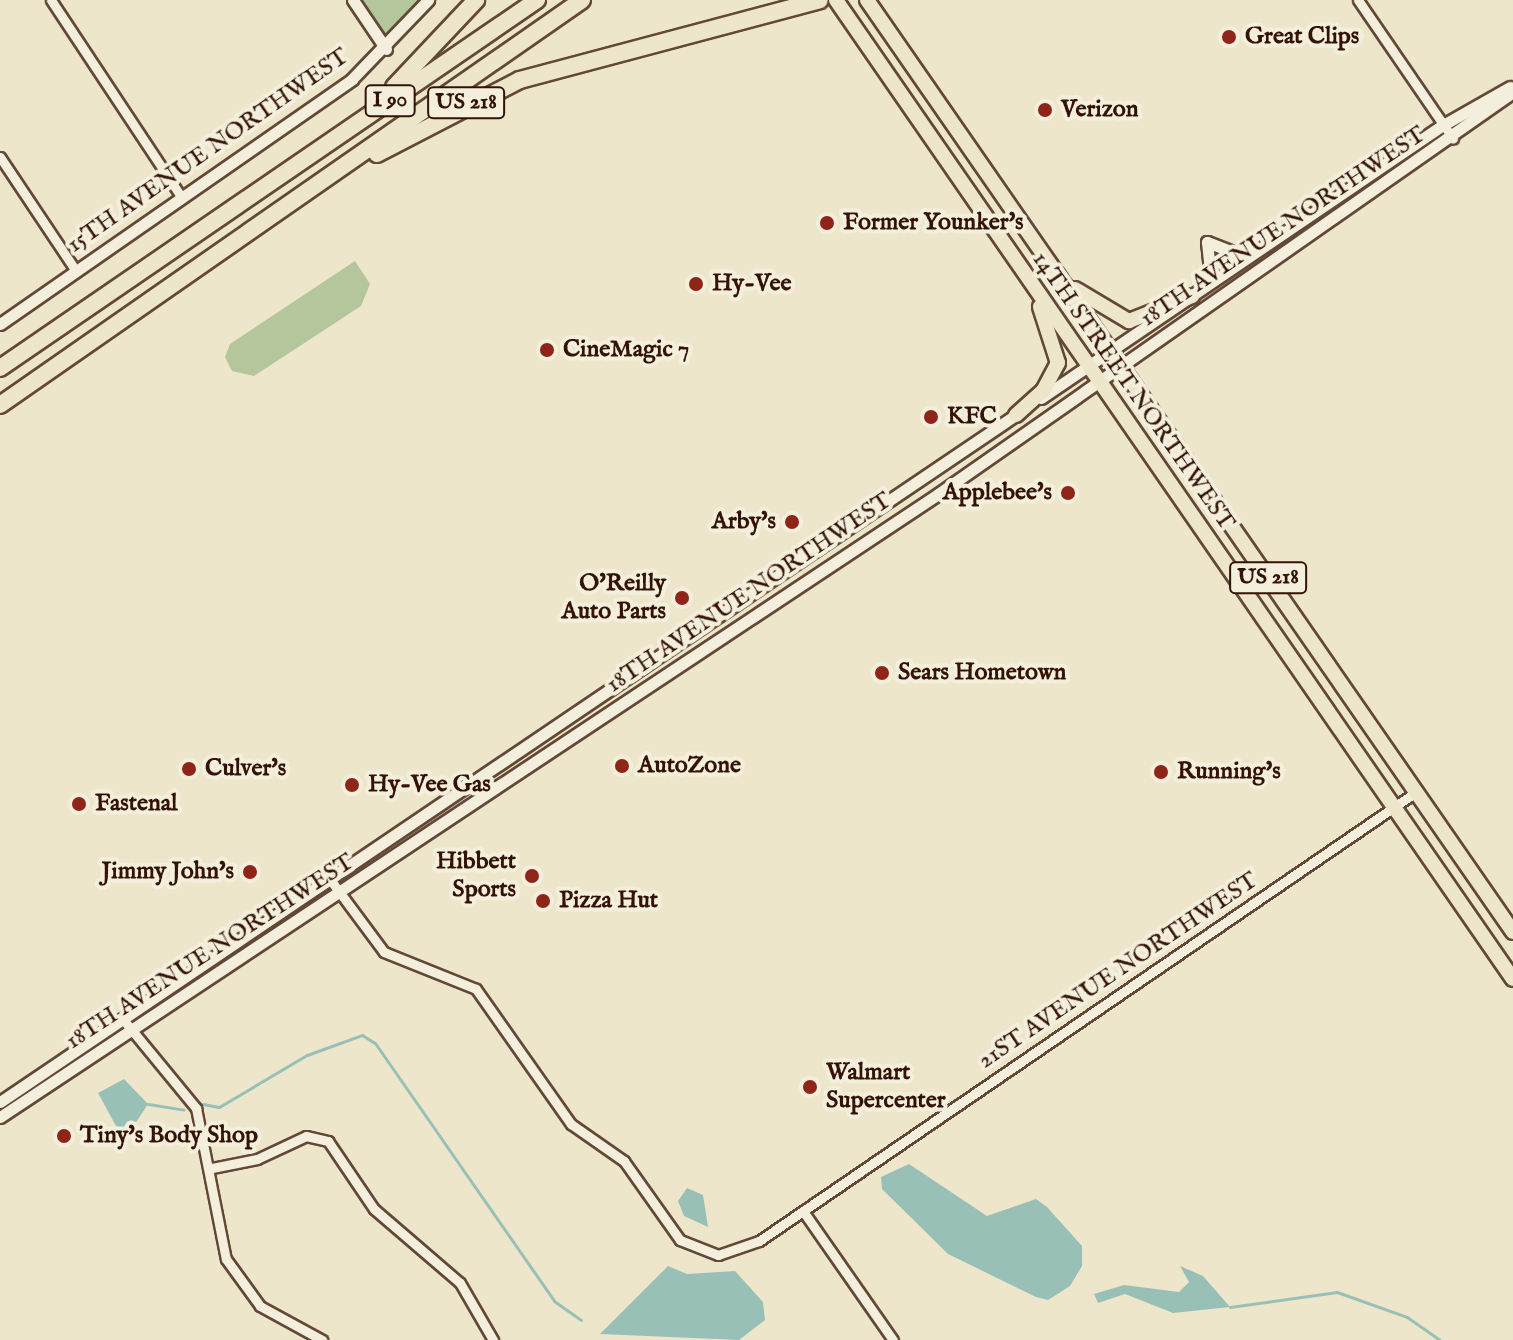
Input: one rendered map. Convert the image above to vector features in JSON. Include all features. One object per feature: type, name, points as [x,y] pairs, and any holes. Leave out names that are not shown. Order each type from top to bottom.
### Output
[{"type":"highway","name":"US 218","points":[[243,201],[416,69],[476,0]]},
{"type":"highway","name":"I 90","points":[[0,368],[537,0]]},
{"type":"highway","name":"I 90","points":[[0,405],[582,0]]},
{"type":"highway","name":"US 218","points":[[259,225],[500,87],[820,0]]},
{"type":"main road","name":"14TH STREET NORTHWEST","points":[[836,0],[1395,807]]},
{"type":"main road","name":"14TH STREET NORTHWEST","points":[[867,0],[1416,792]]},
{"type":"main road","points":[[1029,233],[1075,288],[1115,318],[1144,319],[1192,296]]},
{"type":"main road","points":[[1007,247],[1058,348],[1053,377],[1016,415]]},
{"type":"main road","name":"US 218","points":[[1416,792],[1513,932]]},
{"type":"main road","name":"US 218","points":[[1395,807],[1513,979]]},
{"type":"street","points":[[51,0],[182,198]]},
{"type":"street","points":[[353,0],[386,49]]},
{"type":"street","name":"15TH AVENUE NORTHWEST","points":[[0,324],[182,198],[386,49],[428,0]]},
{"type":"street","points":[[1358,0],[1453,139]]},
{"type":"street","name":"18TH AVENUE NORTHWEST","points":[[0,1117],[122,1018],[1192,296],[1231,260],[1246,257],[1443,125],[1513,86]]},
{"type":"street","name":"18TH AVENUE NORTHWEST","points":[[0,1102],[132,1032],[340,894],[1453,139],[1513,92]]},
{"type":"street","points":[[0,157],[76,271]]},
{"type":"street","points":[[1211,281],[1207,242],[1231,260],[1224,293]]},
{"type":"street","name":"21ST AVENUE NORTHWEST","points":[[329,878],[400,963],[476,989],[571,1124],[624,1161],[688,1246],[735,1253],[803,1211],[1416,792]]},
{"type":"street","points":[[122,1018],[191,1100],[212,1168],[219,1241],[233,1270],[260,1306],[322,1340]]},
{"type":"street","points":[[212,1168],[257,1159],[306,1136],[328,1141],[374,1209],[460,1283],[493,1340]]},
{"type":"street","points":[[803,1211],[893,1340]]},
{"type":"green space","points":[[353,0],[425,0],[386,49]]},
{"type":"green space","points":[[355,261],[370,284],[361,306],[254,376],[232,371],[225,357],[230,344]]},
{"type":"water","points":[[124,1079],[148,1104],[129,1133],[116,1126],[98,1093]]},
{"type":"water","points":[[909,1164],[987,1216],[1036,1199],[1047,1207],[1082,1246],[1082,1266],[1070,1286],[1048,1300],[1036,1297],[948,1254],[882,1189],[881,1177]]},
{"type":"water","points":[[687,1188],[703,1195],[708,1227],[684,1216],[678,1201]]},
{"type":"water","points":[[668,1266],[687,1274],[735,1271],[763,1302],[765,1320],[739,1340],[600,1334]]},
{"type":"water","points":[[1180,1266],[1203,1276],[1230,1307],[1173,1313],[1125,1294],[1098,1303],[1094,1294],[1124,1285],[1179,1292],[1189,1282]]},
{"type":"waterway","points":[[203,1104],[219,1107],[307,1055],[362,1035],[375,1043],[554,1301],[581,1320]]},
{"type":"waterway","points":[[148,1104],[184,1110]]},
{"type":"waterway","points":[[1230,1307],[1337,1292],[1407,1317],[1440,1340]]},
{"type":"place","name":"Great Clips","points":[[1229,37]]},
{"type":"place","name":"Verizon","points":[[1045,110]]},
{"type":"place","name":"Former Younker's","points":[[827,223]]},
{"type":"place","name":"Hy-Vee","points":[[696,284]]},
{"type":"place","name":"CineMagic 7","points":[[547,350]]},
{"type":"place","name":"KFC","points":[[931,417]]},
{"type":"place","name":"Applebee's","points":[[1068,493]]},
{"type":"place","name":"Arby's","points":[[792,522]]},
{"type":"place","name":"O'Reilly Auto Parts","points":[[682,598]]},
{"type":"place","name":"Sears Hometown","points":[[882,673]]},
{"type":"place","name":"AutoZone","points":[[622,766]]},
{"type":"place","name":"Culver's","points":[[189,769]]},
{"type":"place","name":"Running's","points":[[1161,772]]},
{"type":"place","name":"Hy-Vee Gas","points":[[352,785]]},
{"type":"place","name":"Fastenal","points":[[79,804]]},
{"type":"place","name":"Jimmy John's","points":[[250,872]]},
{"type":"place","name":"Hibbett Sports","points":[[532,876]]},
{"type":"place","name":"Pizza Hut","points":[[543,901]]},
{"type":"place","name":"Walmart Supercenter","points":[[810,1087]]},
{"type":"place","name":"Tiny's Body Shop","points":[[64,1136]]}]
